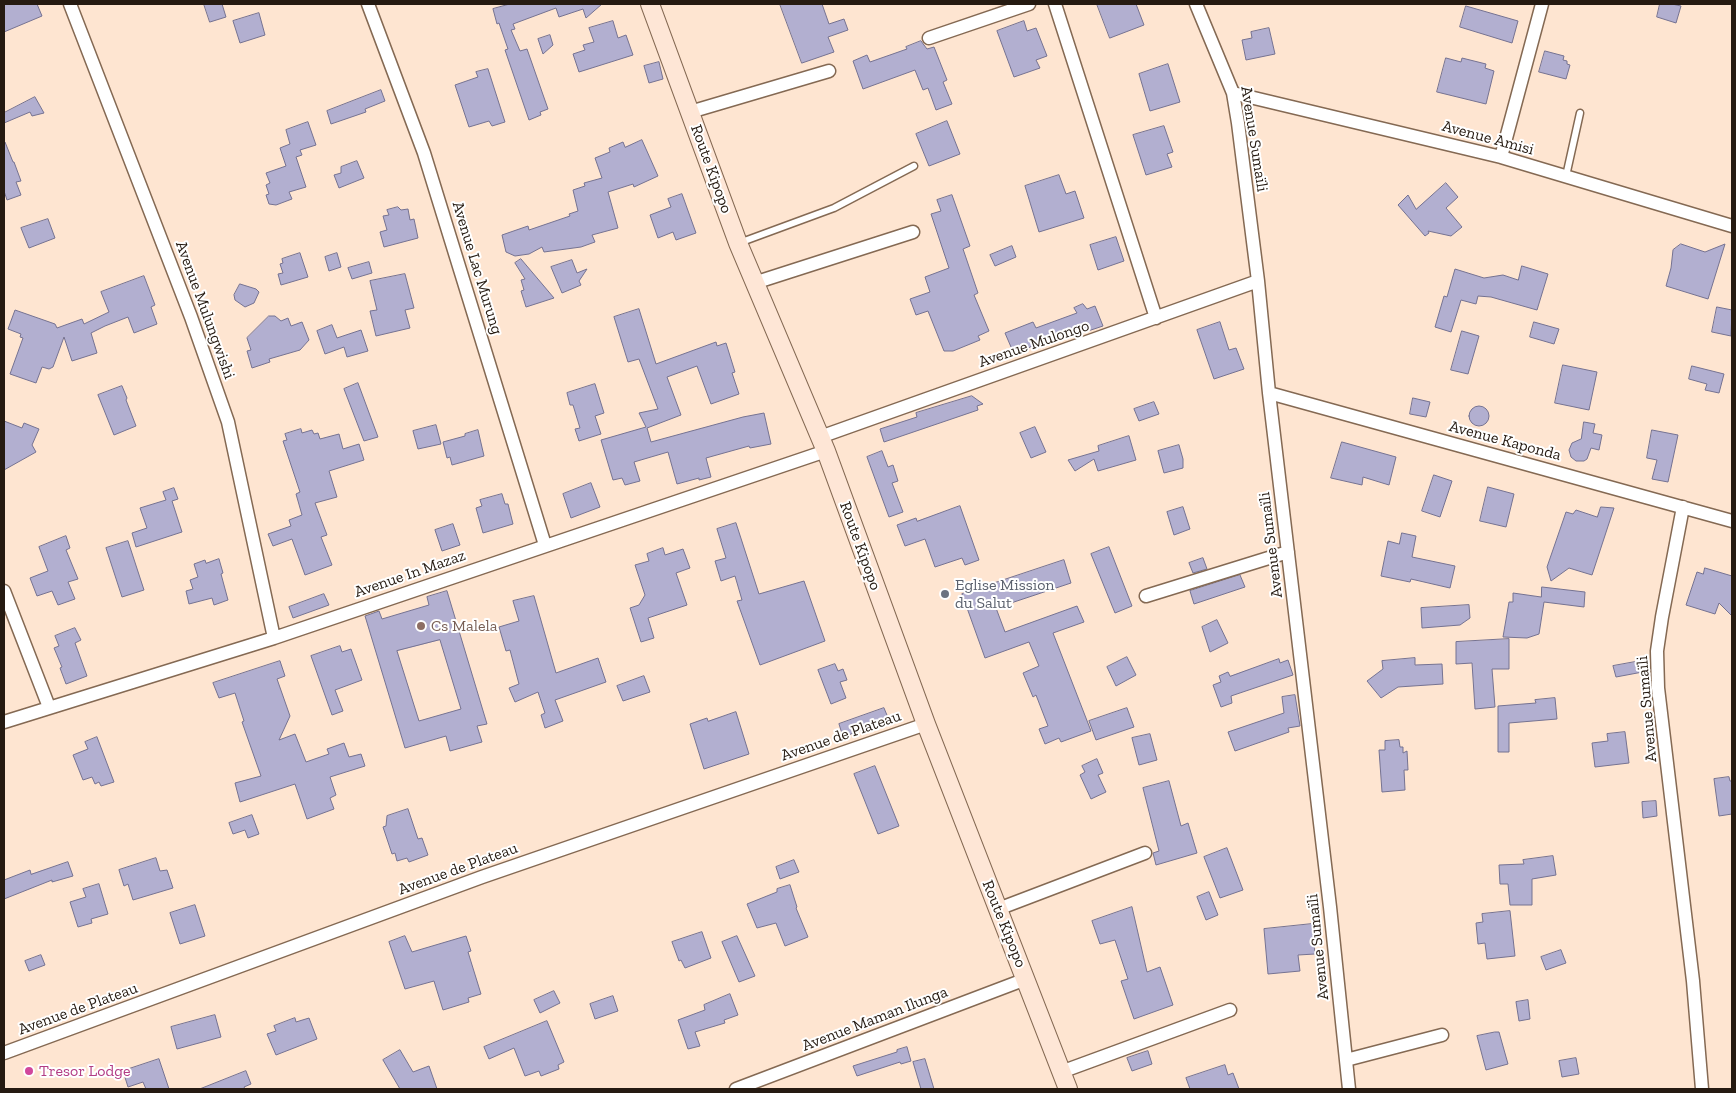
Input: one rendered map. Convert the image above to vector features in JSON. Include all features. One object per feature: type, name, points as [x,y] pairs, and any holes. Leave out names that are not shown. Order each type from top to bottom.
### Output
[{"type":"main road","name":"Route Kipopo","points":[[650,4],[738,243],[823,444],[926,724],[1068,1089]]},
{"type":"street","name":"Avenue Mulungwishi","points":[[70,4],[192,317],[228,422],[274,638]]},
{"type":"street","name":"Avenue Lac Murung","points":[[368,4],[424,153],[545,545]]},
{"type":"street","points":[[929,38],[1029,4]]},
{"type":"street","points":[[1055,4],[1156,318]]},
{"type":"street","name":"Avenue Sumaïli","points":[[1196,4],[1233,92],[1258,281],[1269,393],[1329,897],[1349,1089]]},
{"type":"street","points":[[1501,156],[1542,4]]},
{"type":"street","points":[[690,112],[828,71]]},
{"type":"street","name":"Avenue Amisi","points":[[1233,92],[1501,156],[1732,226]]},
{"type":"street","points":[[754,283],[913,232]]},
{"type":"street","name":"Avenue Mulongo","points":[[823,444],[1258,281]]},
{"type":"street","name":"Avenue Kaponda","points":[[1269,393],[1732,521]]},
{"type":"street","name":"Avenue In Mazaz","points":[[4,722],[274,638],[545,545],[823,444]]},
{"type":"street","name":"Avenue Sumaïli","points":[[1683,507],[1662,617],[1657,660],[1658,688],[1694,981],[1702,1089]]},
{"type":"street","points":[[1146,596],[1288,552]]},
{"type":"street","points":[[4,591],[49,708]]},
{"type":"street","name":"Avenue de Plateau","points":[[4,1053],[482,877],[926,724]]},
{"type":"street","points":[[998,909],[1145,853]]},
{"type":"street","name":"Avenue Maman Ilunga","points":[[736,1089],[1026,979]]},
{"type":"street","points":[[1062,1072],[1230,1010]]},
{"type":"street","points":[[1346,1060],[1442,1035]]},
{"type":"lane","points":[[1566,176],[1580,113]]},
{"type":"lane","points":[[738,243],[834,208],[914,166]]},
{"type":"building","points":[[4,4],[37,4],[42,16],[4,32]]},
{"type":"building","points":[[204,4],[222,4],[226,17],[210,22]]},
{"type":"building","points":[[510,4],[602,4],[586,18],[583,9],[559,17],[556,8],[513,24],[515,29],[511,30],[520,51],[527,49],[548,109],[540,112],[541,115],[529,120],[505,50],[508,49],[499,23],[497,24],[493,9]]},
{"type":"building","points":[[780,4],[822,4],[829,24],[844,19],[848,30],[828,37],[834,52],[802,63]]},
{"type":"building","points":[[1097,4],[1136,4],[1144,25],[1110,38]]},
{"type":"building","points":[[1660,4],[1681,6],[1676,23],[1657,17]]},
{"type":"building","points":[[1466,6],[1518,21],[1512,43],[1460,27]]},
{"type":"building","points":[[259,13],[265,35],[240,43],[233,21]]},
{"type":"building","points":[[613,21],[618,38],[626,35],[633,55],[579,72],[573,54],[585,50],[583,45],[594,42],[589,28]]},
{"type":"building","points":[[1024,21],[1027,31],[1036,28],[1047,56],[1036,60],[1040,68],[1014,77],[997,31]]},
{"type":"building","points":[[1269,28],[1275,54],[1246,60],[1242,40],[1252,38],[1251,32]]},
{"type":"building","points":[[550,35],[553,45],[543,54],[538,39]]},
{"type":"building","points":[[921,41],[927,49],[934,47],[947,80],[943,82],[952,104],[936,110],[928,88],[923,90],[915,70],[863,89],[853,61],[867,55],[870,62],[907,49],[906,47]]},
{"type":"building","points":[[1545,51],[1564,56],[1563,60],[1567,61],[1567,64],[1570,65],[1566,79],[1539,72]]},
{"type":"building","points":[[1446,58],[1461,62],[1462,58],[1486,64],[1485,68],[1494,71],[1486,104],[1437,92]]},
{"type":"building","points":[[659,62],[663,79],[649,83],[644,66]]},
{"type":"building","points":[[1168,64],[1180,102],[1150,111],[1139,74]]},
{"type":"building","points":[[488,69],[505,122],[492,126],[489,121],[469,127],[455,85],[478,77],[476,72]]},
{"type":"building","points":[[381,90],[385,101],[365,109],[366,112],[331,124],[327,111]]},
{"type":"building","points":[[35,97],[44,113],[32,116],[30,112],[4,123],[4,113]]},
{"type":"building","points":[[947,121],[960,154],[929,166],[916,134]]},
{"type":"building","points":[[308,122],[316,145],[300,150],[302,155],[296,157],[306,187],[289,192],[292,199],[276,205],[269,204],[266,195],[269,194],[266,185],[270,183],[266,173],[286,166],[280,148],[290,144],[286,130]]},
{"type":"building","points":[[1164,126],[1173,152],[1167,154],[1172,167],[1146,175],[1133,135]]},
{"type":"building","points":[[642,140],[658,176],[634,187],[633,184],[608,192],[618,228],[592,235],[595,242],[581,247],[544,252],[542,247],[529,254],[515,256],[506,252],[502,235],[528,226],[529,230],[570,216],[569,214],[578,211],[573,190],[585,186],[584,183],[602,178],[595,158],[610,152],[609,148],[623,142],[625,147]]},
{"type":"building","points":[[4,142],[21,181],[16,182],[21,195],[7,200],[4,191]]},
{"type":"building","points":[[357,161],[364,178],[339,188],[334,175],[341,173],[341,167]]},
{"type":"building","points":[[1059,175],[1066,194],[1075,191],[1084,218],[1039,232],[1025,186]]},
{"type":"building","points":[[1446,183],[1458,197],[1446,208],[1462,227],[1451,236],[1428,231],[1429,233],[1425,236],[1398,205],[1408,195],[1416,209]]},
{"type":"building","points":[[682,194],[696,233],[676,240],[673,232],[658,238],[650,215],[671,207],[668,199]]},
{"type":"building","points":[[952,195],[970,246],[963,249],[978,293],[974,295],[989,331],[978,336],[980,340],[953,351],[944,351],[928,311],[916,315],[910,299],[930,292],[925,277],[949,268],[931,214],[941,211],[937,200]]},
{"type":"building","points":[[398,207],[401,210],[408,209],[410,220],[414,219],[418,238],[384,247],[380,232],[387,230],[383,216],[389,215],[387,210]]},
{"type":"building","points":[[48,219],[55,238],[29,248],[21,228]]},
{"type":"building","points":[[1116,237],[1124,261],[1098,270],[1090,245]]},
{"type":"building","points":[[1681,244],[1705,252],[1725,244],[1708,299],[1666,286],[1673,250]]},
{"type":"building","points":[[1012,246],[1016,257],[995,266],[990,255]]},
{"type":"building","points":[[300,253],[308,277],[281,285],[278,274],[283,273],[280,264],[283,263],[282,259]]},
{"type":"building","points":[[337,253],[341,267],[329,271],[325,257]]},
{"type":"building","points":[[521,259],[554,298],[526,307],[521,291],[524,290],[521,280],[525,279],[515,263]]},
{"type":"building","points":[[572,260],[577,273],[587,269],[579,281],[581,285],[562,293],[551,267]]},
{"type":"building","points":[[369,262],[372,273],[352,279],[348,268]]},
{"type":"building","points":[[1522,266],[1548,274],[1537,310],[1491,297],[1478,296],[1476,304],[1461,300],[1451,332],[1435,327],[1444,296],[1447,297],[1455,269],[1484,278],[1503,275],[1518,280]]},
{"type":"building","points":[[405,274],[414,308],[405,310],[410,328],[376,336],[370,311],[377,310],[370,281]]},
{"type":"building","points":[[144,276],[155,305],[151,307],[157,324],[134,333],[128,317],[105,326],[91,333],[97,353],[72,361],[64,337],[53,367],[49,369],[42,367],[36,383],[10,374],[23,338],[20,337],[21,334],[8,329],[15,310],[55,324],[57,328],[82,319],[84,324],[109,312],[101,292]]},
{"type":"building","points":[[240,284],[256,289],[259,292],[254,303],[245,307],[235,300],[234,295]]},
{"type":"building","points":[[1083,304],[1087,309],[1095,306],[1103,326],[1085,332],[1082,325],[1041,340],[1042,342],[1014,354],[1005,333],[1033,322],[1036,328],[1077,313],[1074,308]]},
{"type":"building","points":[[1717,307],[1732,310],[1731,336],[1712,332]]},
{"type":"building","points":[[639,309],[656,364],[716,342],[717,346],[726,343],[735,372],[732,373],[739,394],[711,404],[697,366],[667,377],[681,415],[647,428],[651,442],[764,413],[771,444],[750,448],[749,446],[706,458],[711,477],[699,480],[699,478],[677,484],[668,452],[634,462],[640,481],[625,485],[622,478],[613,480],[601,440],[646,427],[639,413],[658,409],[639,359],[628,362],[614,317]]},
{"type":"building","points":[[269,316],[275,316],[281,321],[288,318],[291,326],[302,322],[309,340],[300,350],[269,359],[270,362],[252,368],[247,351],[251,350],[247,338]]},
{"type":"building","points":[[1220,322],[1229,350],[1236,348],[1244,369],[1214,379],[1197,330]]},
{"type":"building","points":[[1534,322],[1559,329],[1554,344],[1530,337]]},
{"type":"building","points":[[332,325],[337,338],[361,330],[368,351],[347,357],[344,347],[325,354],[317,331]]},
{"type":"building","points":[[1462,331],[1479,336],[1468,374],[1451,370]]},
{"type":"building","points":[[1563,365],[1597,372],[1589,410],[1555,403]]},
{"type":"building","points":[[1692,366],[1724,374],[1719,393],[1705,390],[1707,384],[1689,379]]},
{"type":"building","points":[[358,383],[378,437],[364,441],[344,389]]},
{"type":"building","points":[[595,384],[604,413],[595,416],[601,434],[579,441],[575,429],[580,428],[567,393]]},
{"type":"building","points":[[122,386],[136,426],[114,435],[98,395]]},
{"type":"building","points":[[972,396],[983,404],[977,406],[978,410],[884,442],[880,429],[917,417],[916,413]]},
{"type":"building","points":[[1413,398],[1430,402],[1426,417],[1410,414]]},
{"type":"building","points":[[1154,402],[1159,414],[1139,421],[1134,409]]},
{"type":"building","points":[[1479,406],[1486,409],[1489,416],[1486,423],[1479,426],[1472,423],[1469,416],[1472,409]]},
{"type":"building","points":[[4,421],[22,428],[24,423],[39,429],[32,445],[36,452],[4,470]]},
{"type":"building","points":[[1584,422],[1595,424],[1593,433],[1602,435],[1599,450],[1591,448],[1587,459],[1576,461],[1571,457],[1569,450],[1572,443],[1581,439]]},
{"type":"building","points":[[436,425],[441,444],[418,449],[413,431]]},
{"type":"building","points":[[1035,427],[1046,452],[1031,458],[1020,433]]},
{"type":"building","points":[[301,429],[302,433],[312,430],[314,434],[318,433],[320,439],[339,434],[343,449],[359,444],[364,460],[329,471],[337,497],[315,503],[327,535],[321,537],[332,565],[305,575],[292,539],[273,546],[268,534],[291,526],[289,520],[302,515],[296,494],[300,492],[283,441],[287,440],[285,434]]},
{"type":"building","points":[[478,430],[484,456],[452,465],[450,457],[447,458],[443,442]]},
{"type":"building","points":[[1652,430],[1678,435],[1668,482],[1652,479],[1657,460],[1647,458]]},
{"type":"building","points":[[1129,436],[1136,460],[1098,471],[1094,459],[1075,471],[1068,460],[1099,451],[1098,446]]},
{"type":"building","points":[[1342,442],[1396,457],[1389,485],[1363,477],[1362,485],[1331,478]]},
{"type":"building","points":[[1179,445],[1183,459],[1183,468],[1164,473],[1158,451]]},
{"type":"building","points":[[882,451],[888,467],[893,465],[898,481],[892,483],[903,512],[889,517],[867,457]]},
{"type":"building","points":[[1434,475],[1452,481],[1440,517],[1422,511]]},
{"type":"building","points":[[591,483],[600,507],[571,518],[563,494]]},
{"type":"building","points":[[1488,487],[1514,494],[1506,527],[1480,521]]},
{"type":"building","points":[[174,488],[178,499],[172,501],[182,532],[136,547],[132,533],[147,528],[140,508],[166,500],[163,492]]},
{"type":"building","points":[[502,494],[505,504],[508,504],[513,524],[483,533],[476,508],[482,506],[480,500]]},
{"type":"building","points":[[960,506],[979,560],[965,565],[962,558],[935,567],[925,539],[905,546],[897,525],[916,518],[917,521]]},
{"type":"building","points":[[1183,507],[1190,529],[1174,535],[1167,512]]},
{"type":"building","points":[[1601,507],[1614,508],[1592,575],[1569,568],[1551,581],[1547,567],[1566,512],[1573,514],[1576,510],[1597,517]]},
{"type":"building","points":[[736,523],[759,594],[804,581],[825,641],[760,665],[737,601],[742,600],[735,576],[721,581],[715,561],[726,558],[717,529]]},
{"type":"building","points":[[453,524],[460,545],[442,551],[435,530]]},
{"type":"building","points":[[1402,533],[1416,536],[1412,557],[1455,566],[1450,588],[1411,579],[1410,582],[1381,576],[1388,541],[1399,544]]},
{"type":"building","points":[[66,536],[70,548],[66,550],[78,579],[68,582],[75,599],[58,605],[52,591],[37,596],[30,578],[48,571],[39,547]]},
{"type":"building","points":[[128,541],[144,590],[122,597],[106,548]]},
{"type":"building","points":[[1109,547],[1132,606],[1115,613],[1091,554]]},
{"type":"building","points":[[663,548],[665,555],[683,549],[690,568],[676,573],[687,605],[648,618],[654,638],[641,642],[630,608],[639,605],[645,595],[635,565],[649,561],[647,554]]},
{"type":"building","points":[[1203,558],[1207,569],[1193,573],[1189,563]]},
{"type":"building","points":[[219,559],[228,600],[214,605],[212,598],[189,604],[186,591],[193,589],[190,580],[198,577],[194,564],[205,560],[206,563]]},
{"type":"building","points":[[1064,560],[1071,583],[996,608],[1005,632],[1077,606],[1084,622],[1053,633],[1091,731],[1061,742],[1059,738],[1045,744],[1039,729],[1048,726],[1036,695],[1033,697],[1023,673],[1039,666],[1029,642],[985,658],[962,594]]},
{"type":"building","points":[[1705,568],[1732,576],[1732,616],[1719,603],[1715,614],[1686,605],[1697,572],[1703,574]]},
{"type":"building","points":[[1240,575],[1245,587],[1194,604],[1190,591]]},
{"type":"building","points":[[1542,587],[1585,592],[1584,607],[1544,602],[1539,634],[1527,638],[1503,637],[1509,602],[1513,602],[1513,593],[1541,597]]},
{"type":"building","points":[[447,591],[487,724],[477,726],[482,742],[450,751],[446,736],[405,748],[365,616],[379,611],[382,619],[429,605],[427,597]],"holes":[[[440,640],[461,709],[419,721],[397,651]]]},
{"type":"building","points":[[324,594],[329,605],[293,618],[289,607]]},
{"type":"building","points":[[534,596],[556,673],[598,658],[606,682],[555,700],[563,721],[545,728],[541,715],[545,713],[538,692],[515,702],[509,688],[519,684],[510,650],[506,651],[499,627],[519,621],[513,601]]},
{"type":"building","points":[[1469,605],[1470,618],[1460,625],[1422,628],[1421,608]]},
{"type":"building","points":[[1217,620],[1228,643],[1210,652],[1202,627]]},
{"type":"building","points":[[75,628],[81,640],[75,643],[87,676],[66,684],[60,668],[62,667],[54,648],[59,646],[55,636]]},
{"type":"building","points":[[1509,639],[1509,669],[1492,669],[1495,707],[1475,709],[1472,663],[1456,664],[1456,642]]},
{"type":"building","points":[[340,646],[342,652],[351,649],[362,680],[335,690],[343,711],[332,715],[311,656]]},
{"type":"building","points":[[1127,657],[1136,675],[1116,686],[1107,667]]},
{"type":"building","points":[[1415,658],[1415,665],[1442,664],[1443,684],[1398,687],[1381,698],[1367,681],[1383,669],[1382,661]]},
{"type":"building","points":[[1279,659],[1280,663],[1288,660],[1293,675],[1231,696],[1232,703],[1221,707],[1213,685],[1221,682],[1219,676],[1228,672],[1230,676]]},
{"type":"building","points":[[1646,660],[1648,671],[1616,677],[1613,666]]},
{"type":"building","points":[[280,661],[285,676],[277,679],[290,716],[279,740],[295,734],[306,762],[329,754],[327,749],[344,743],[349,757],[361,754],[365,766],[330,777],[336,795],[330,798],[334,809],[307,819],[295,784],[240,802],[235,783],[261,776],[242,722],[244,721],[235,693],[219,698],[213,683]]},
{"type":"building","points":[[835,664],[838,671],[843,669],[847,680],[840,682],[846,698],[831,704],[818,670]]},
{"type":"building","points":[[644,676],[650,692],[623,701],[617,686]]},
{"type":"building","points":[[1295,695],[1300,726],[1288,728],[1289,732],[1235,751],[1228,732],[1284,713],[1282,697]]},
{"type":"building","points":[[1555,698],[1557,719],[1509,723],[1509,752],[1498,752],[1498,706],[1536,703],[1535,700]]},
{"type":"building","points":[[884,708],[889,720],[843,737],[839,724]]},
{"type":"building","points":[[1127,708],[1134,727],[1096,740],[1089,721]]},
{"type":"building","points":[[736,712],[749,754],[704,769],[690,724],[707,718],[708,721]]},
{"type":"building","points":[[1625,732],[1629,763],[1595,767],[1592,743],[1608,741],[1607,734]]},
{"type":"building","points":[[1150,734],[1157,760],[1139,765],[1132,738]]},
{"type":"building","points":[[97,737],[114,782],[101,786],[99,782],[95,784],[92,777],[83,780],[73,755],[88,749],[85,742]]},
{"type":"building","points":[[1399,740],[1400,747],[1403,747],[1403,753],[1407,751],[1408,770],[1404,770],[1405,790],[1382,792],[1379,750],[1385,750],[1385,741]]},
{"type":"building","points":[[1097,759],[1103,773],[1098,775],[1106,792],[1091,799],[1080,775],[1085,772],[1082,766]]},
{"type":"building","points":[[875,766],[899,826],[878,834],[854,774]]},
{"type":"building","points":[[1729,777],[1730,781],[1732,781],[1732,814],[1719,816],[1714,779]]},
{"type":"building","points":[[1169,781],[1181,826],[1188,823],[1197,853],[1156,865],[1153,853],[1159,851],[1143,788]]},
{"type":"building","points":[[1656,801],[1657,816],[1643,818],[1642,802]]},
{"type":"building","points":[[408,809],[418,839],[422,838],[428,855],[409,862],[407,858],[397,861],[395,853],[392,854],[383,827],[386,826],[387,816]]},
{"type":"building","points":[[252,815],[259,834],[248,838],[245,830],[233,834],[229,823]]},
{"type":"building","points":[[1227,848],[1243,890],[1220,898],[1204,857]]},
{"type":"building","points":[[1553,856],[1556,875],[1532,879],[1532,905],[1510,905],[1508,884],[1500,884],[1499,865],[1524,864],[1523,860]]},
{"type":"building","points":[[156,858],[160,871],[167,870],[173,888],[133,900],[128,884],[124,886],[119,870]]},
{"type":"building","points":[[794,860],[799,872],[780,879],[776,867]]},
{"type":"building","points":[[68,862],[73,876],[52,882],[52,880],[4,899],[4,880],[30,870],[31,874]]},
{"type":"building","points":[[99,884],[108,914],[91,919],[92,923],[78,927],[70,902],[86,897],[83,889]]},
{"type":"building","points":[[790,885],[796,908],[808,937],[785,946],[776,923],[757,928],[747,904],[777,892],[777,889]]},
{"type":"building","points":[[1209,892],[1218,915],[1206,920],[1197,897]]},
{"type":"building","points":[[195,905],[205,936],[180,944],[170,913]]},
{"type":"building","points":[[1132,907],[1147,972],[1160,967],[1173,1005],[1134,1019],[1121,981],[1128,979],[1115,940],[1100,944],[1092,921]]},
{"type":"building","points":[[1510,911],[1515,956],[1487,959],[1485,943],[1478,944],[1476,923],[1483,922],[1482,914]]},
{"type":"building","points":[[1312,924],[1315,954],[1298,955],[1300,971],[1268,974],[1264,929]]},
{"type":"building","points":[[702,932],[711,958],[685,968],[681,960],[679,961],[672,942]]},
{"type":"building","points":[[405,936],[412,952],[466,936],[471,951],[468,952],[481,994],[468,998],[469,1002],[443,1010],[434,981],[405,989],[389,942]]},
{"type":"building","points":[[737,936],[755,976],[739,982],[722,942]]},
{"type":"building","points":[[1561,950],[1566,963],[1546,970],[1541,957]]},
{"type":"building","points":[[41,955],[45,965],[29,971],[25,961]]},
{"type":"building","points":[[554,991],[560,1003],[540,1013],[534,1000]]},
{"type":"building","points":[[730,994],[738,1015],[724,1020],[725,1023],[695,1032],[700,1046],[688,1049],[678,1020],[705,1010],[704,1005]]},
{"type":"building","points":[[613,996],[618,1011],[595,1019],[590,1004]]},
{"type":"building","points":[[1528,1000],[1530,1019],[1519,1021],[1516,1002]]},
{"type":"building","points":[[215,1015],[221,1037],[177,1049],[171,1027]]},
{"type":"building","points":[[295,1018],[296,1022],[309,1018],[317,1039],[276,1055],[267,1034],[276,1031],[274,1026]]},
{"type":"building","points":[[547,1021],[564,1062],[558,1065],[559,1069],[541,1076],[539,1071],[525,1076],[514,1048],[489,1059],[484,1047]]},
{"type":"building","points":[[1499,1032],[1508,1064],[1486,1070],[1477,1036]]},
{"type":"building","points":[[907,1047],[911,1061],[901,1064],[900,1062],[857,1076],[853,1066]]},
{"type":"building","points":[[400,1050],[413,1072],[429,1066],[437,1089],[400,1089],[383,1060]]},
{"type":"building","points":[[1148,1051],[1152,1064],[1132,1071],[1127,1058]]},
{"type":"building","points":[[1576,1058],[1579,1074],[1562,1077],[1559,1061]]},
{"type":"building","points":[[159,1059],[169,1089],[146,1089],[143,1082],[128,1087],[123,1071]]},
{"type":"building","points":[[925,1059],[934,1089],[921,1089],[913,1062]]},
{"type":"building","points":[[1225,1065],[1228,1075],[1233,1073],[1239,1089],[1190,1089],[1186,1078]]},
{"type":"building","points":[[246,1071],[251,1084],[244,1087],[245,1089],[200,1089]]},
{"type":"place","name":"Eglise Mission du Salut","points":[[945,594]]},
{"type":"place","name":"Cs Malela","points":[[421,626]]},
{"type":"place","name":"Tresor Lodge","points":[[29,1071]]}]
